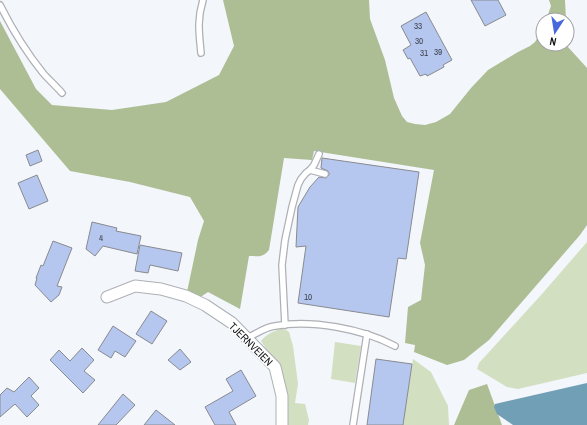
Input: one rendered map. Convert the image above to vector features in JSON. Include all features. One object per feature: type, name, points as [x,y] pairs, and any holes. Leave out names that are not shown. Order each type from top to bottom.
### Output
[{"type":"street","name":"TJERNVEIEN","points":[[107,297],[135,286],[161,289],[186,296],[205,305],[232,323],[275,367],[282,396],[282,425]]},
{"type":"lane","points":[[201,52],[199,24],[200,10],[203,0]]},
{"type":"lane","points":[[0,5],[27,51],[43,73],[62,93]]},
{"type":"lane","points":[[285,325],[282,264],[285,240],[298,185],[303,176],[310,170],[319,154]]},
{"type":"lane","points":[[310,170],[325,174]]},
{"type":"lane","points":[[247,338],[273,326],[294,324],[332,326],[367,334],[394,346]]},
{"type":"lane","points":[[353,425],[367,334]]},
{"type":"green space","points":[[223,0],[369,0],[370,19],[385,60],[394,98],[402,116],[407,122],[425,125],[436,122],[450,114],[488,70],[535,42],[535,52],[573,52],[587,68],[587,225],[489,340],[464,360],[447,365],[414,352],[415,345],[405,343],[408,307],[421,300],[425,265],[420,243],[434,170],[314,151],[312,160],[284,158],[269,250],[267,253],[262,255],[249,256],[240,309],[208,292],[199,298],[187,292],[198,240],[204,221],[190,197],[130,182],[70,171],[0,89],[0,21],[36,89],[52,105],[112,110],[166,102],[219,75],[234,46]]},
{"type":"green space","points":[[549,0],[565,0],[566,12],[549,12],[551,6]]},
{"type":"green space","points":[[587,242],[587,373],[518,389],[507,387],[477,369],[479,363]]},
{"type":"green space","points":[[280,329],[285,329],[289,332],[293,346],[298,384],[295,403],[305,404],[309,420],[308,425],[288,425],[285,393],[269,353],[261,341],[265,337]]},
{"type":"green space","points":[[335,342],[361,346],[355,383],[331,379]]},
{"type":"green space","points":[[413,359],[431,372],[448,406],[449,425],[403,425]]},
{"type":"green space","points":[[487,384],[502,425],[454,425],[469,390]]},
{"type":"water","points":[[587,383],[587,425],[513,425],[497,414],[494,407],[495,404]]},
{"type":"building","points":[[471,0],[498,0],[506,15],[485,26]]},
{"type":"building","points":[[426,12],[452,60],[443,65],[444,67],[427,76],[426,74],[420,76],[410,58],[408,59],[403,50],[411,45],[401,26]]},
{"type":"building","points":[[38,150],[42,161],[30,166],[26,155]]},
{"type":"building","points":[[322,158],[419,172],[406,259],[398,258],[389,317],[298,303],[306,246],[296,247],[298,207],[310,187],[319,177],[326,178],[329,175],[328,171],[321,168]]},
{"type":"building","points":[[37,175],[48,201],[29,209],[18,183]]},
{"type":"building","points":[[92,222],[117,228],[116,231],[141,236],[137,254],[103,246],[95,256],[86,249]]},
{"type":"building","points":[[53,241],[72,248],[57,286],[62,287],[59,295],[51,302],[35,285],[41,265],[43,266]]},
{"type":"building","points":[[140,245],[182,253],[178,271],[150,265],[148,273],[135,271]]},
{"type":"building","points":[[151,311],[167,321],[152,344],[136,334]]},
{"type":"building","points":[[113,326],[136,341],[125,357],[115,351],[111,358],[98,350]]},
{"type":"building","points":[[82,348],[94,360],[84,371],[95,380],[83,393],[50,360],[59,350],[70,361]]},
{"type":"building","points":[[180,349],[191,362],[180,370],[168,360]]},
{"type":"building","points":[[376,359],[412,364],[403,425],[367,425]]},
{"type":"building","points":[[241,370],[256,396],[229,412],[236,425],[215,425],[205,407],[233,391],[226,379]]},
{"type":"building","points":[[29,377],[39,388],[31,396],[39,405],[27,417],[15,404],[0,417],[0,395],[7,388],[14,392]]},
{"type":"building","points":[[123,394],[135,405],[116,425],[98,425]]},
{"type":"building","points":[[156,410],[175,425],[144,425]]}]
